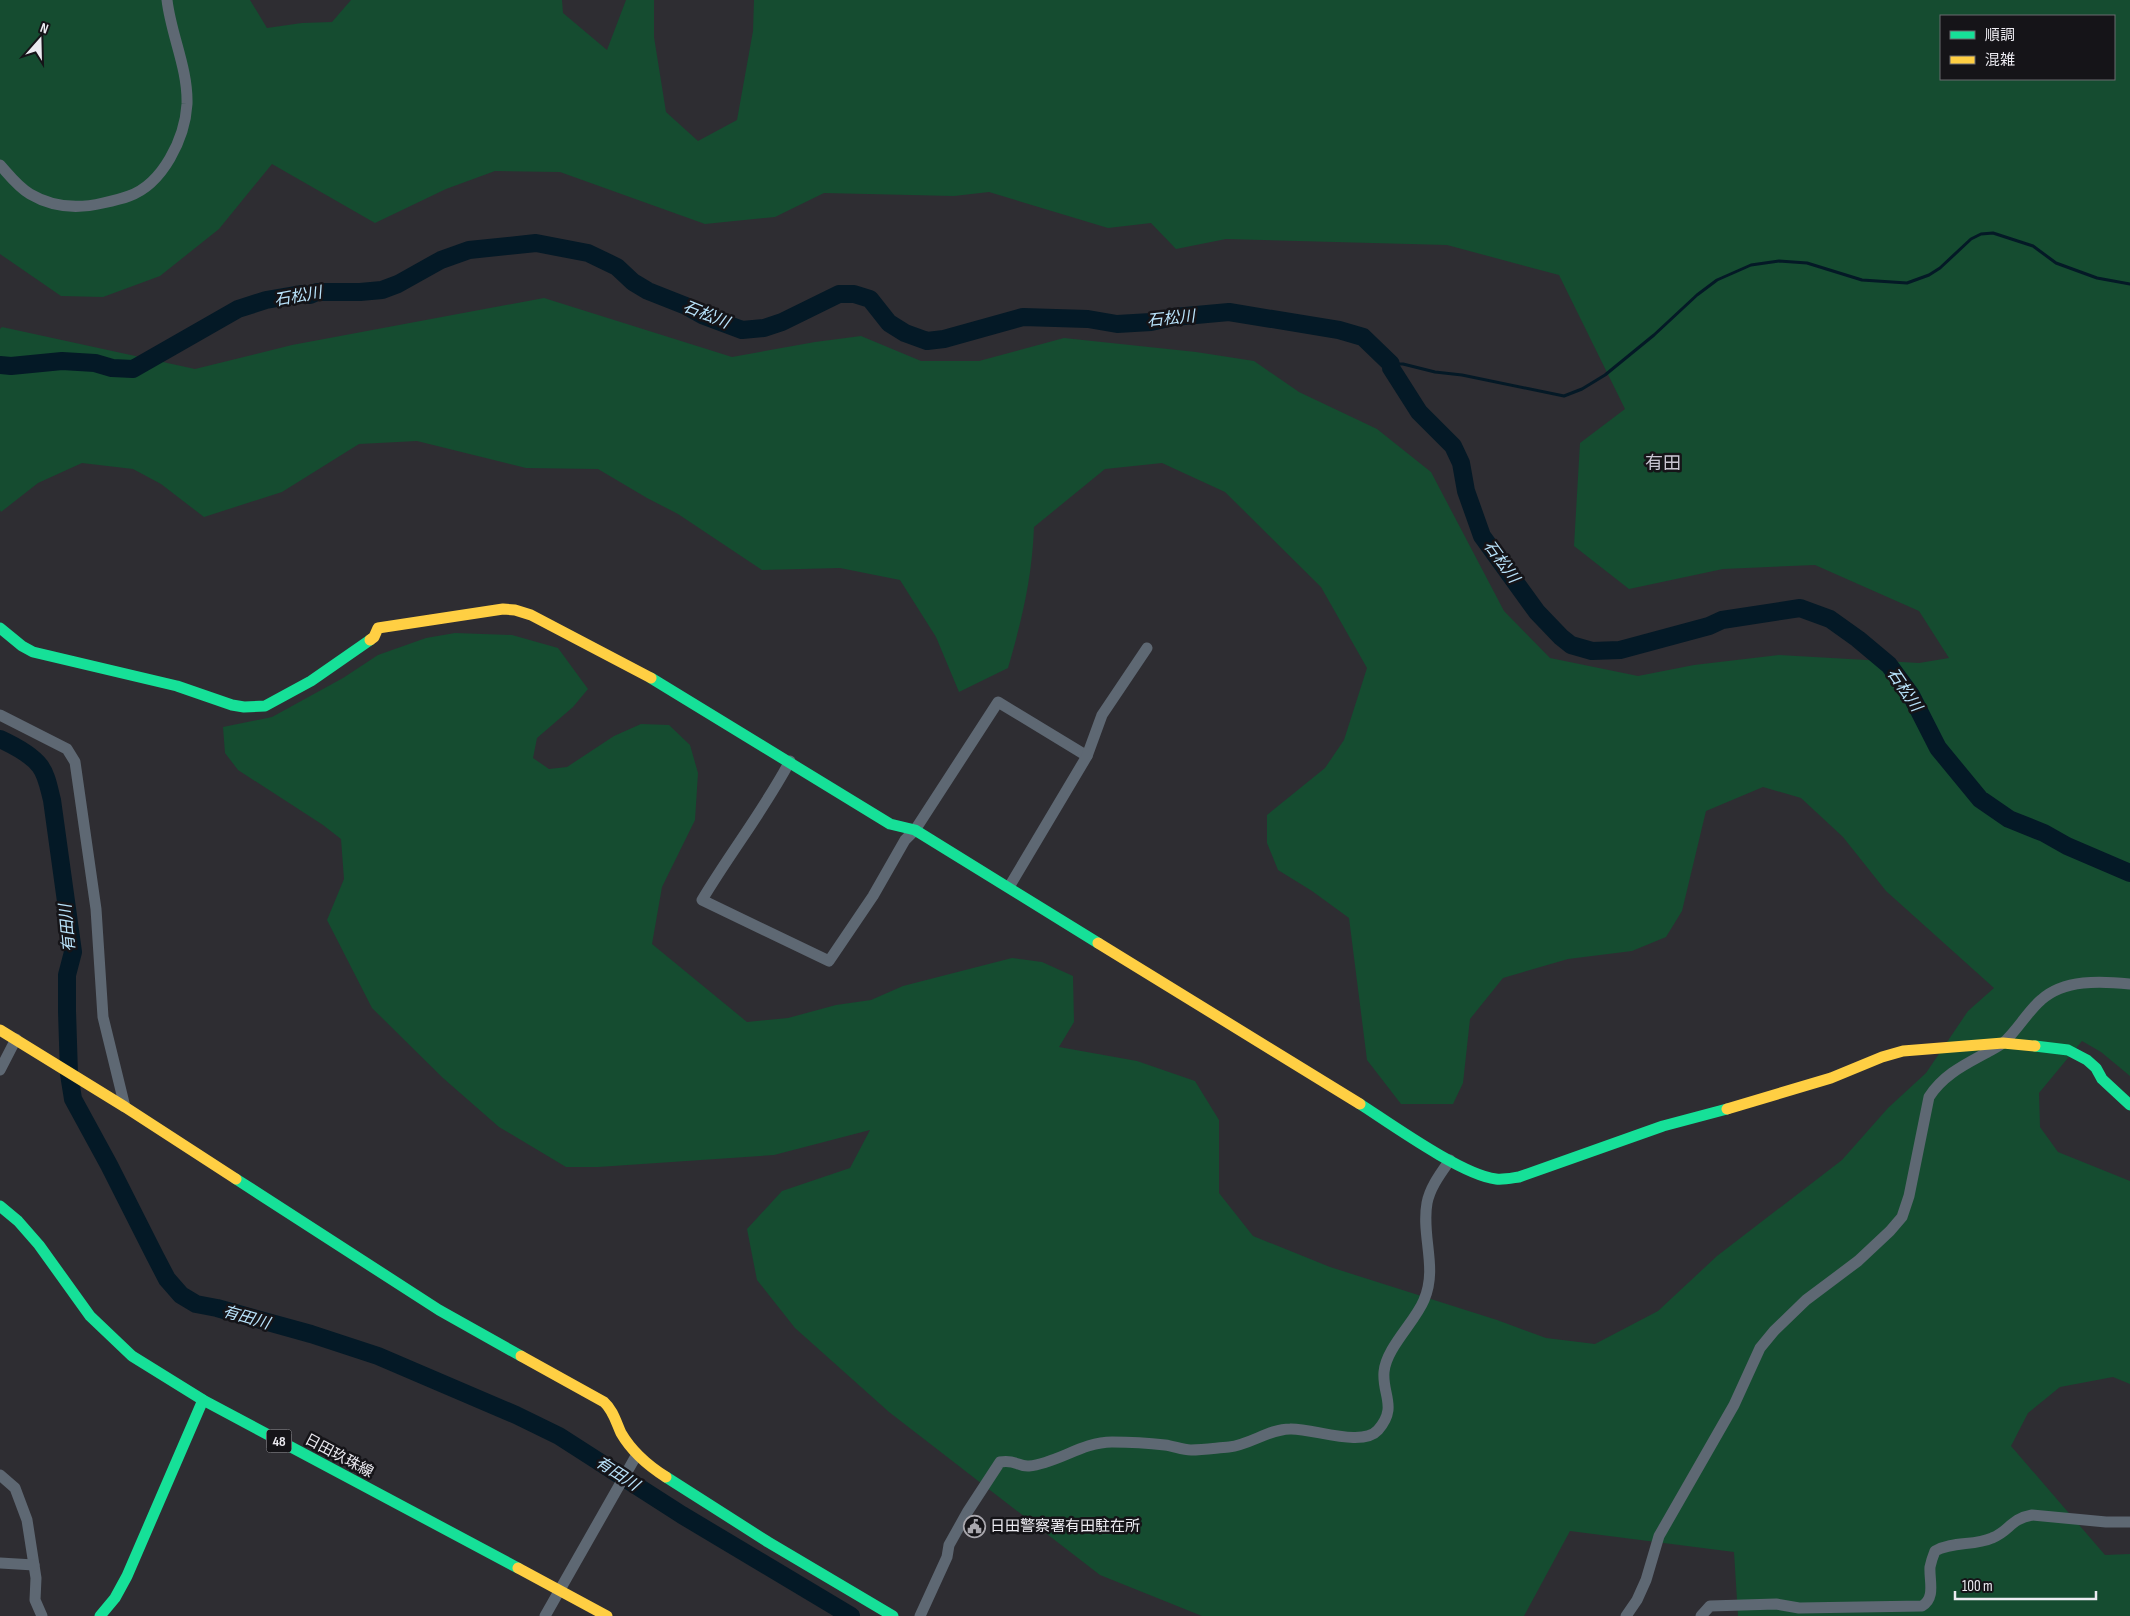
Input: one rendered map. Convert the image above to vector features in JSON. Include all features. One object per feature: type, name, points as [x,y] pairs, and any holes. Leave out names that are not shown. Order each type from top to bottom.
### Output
[{"type":"street","points":[[0,165],[30,194],[60,205],[80,207],[130,196],[155,179],[172,154],[182,128],[186,104],[184,67],[167,0]]},
{"type":"street","points":[[0,628],[22,646],[34,652],[177,686],[222,702],[244,707],[272,704],[311,681],[374,637],[378,628],[503,609],[515,610],[531,615],[640,671],[790,761],[890,824],[915,830],[1450,1160],[1476,1173],[1496,1179],[1519,1177],[1663,1126],[1713,1111],[1761,1100],[1831,1078],[1882,1057],[1903,1051],[2003,1043],[2054,1047],[2076,1053],[2096,1068],[2102,1080],[2130,1105]]},
{"type":"street","points":[[1009,887],[1087,756],[1102,715],[1147,648]]},
{"type":"street","points":[[790,761],[755,821],[702,900],[830,961],[873,896],[905,840],[915,830],[998,702],[1087,756]]},
{"type":"street","points":[[0,715],[67,749],[75,762],[96,909],[103,1017],[121,1105]]},
{"type":"street","points":[[1626,1616],[1637,1600],[1646,1580],[1659,1536],[1734,1405],[1760,1348],[1774,1331],[1806,1300],[1858,1261],[1890,1232],[1902,1217],[1909,1196],[1929,1096],[1938,1082],[1958,1068],[2003,1043],[2042,999],[2052,992],[2066,986],[2083,983],[2130,984]]},
{"type":"street","points":[[0,1030],[121,1105],[439,1310],[604,1402],[610,1407],[619,1429],[636,1456],[768,1542],[893,1616]]},
{"type":"street","points":[[0,1070],[16,1040]]},
{"type":"street","points":[[920,1616],[947,1557],[949,1545],[968,1510],[1000,1462],[1010,1460],[1027,1466],[1050,1461],[1087,1446],[1111,1442],[1165,1445],[1190,1450],[1233,1447],[1287,1429],[1303,1428],[1338,1436],[1362,1438],[1371,1436],[1378,1429],[1390,1404],[1384,1372],[1386,1365],[1402,1334],[1424,1302],[1429,1286],[1431,1272],[1425,1220],[1427,1202],[1431,1190],[1450,1160]]},
{"type":"street","name":"日田玖珠線","points":[[0,1206],[18,1221],[39,1245],[90,1316],[138,1360],[203,1400],[607,1616]]},
{"type":"street","points":[[100,1616],[114,1598],[127,1576],[203,1400]]},
{"type":"street","points":[[545,1616],[636,1456]]},
{"type":"street","points":[[0,1474],[15,1488],[21,1498],[27,1520],[34,1565],[36,1600],[42,1616]]},
{"type":"street","points":[[1701,1616],[1710,1606],[1748,1604],[1776,1604],[1799,1608],[1922,1606],[1927,1603],[1931,1592],[1930,1566],[1935,1551],[1943,1547],[1982,1542],[2003,1532],[2013,1521],[2032,1515],[2106,1522],[2130,1522]]},
{"type":"street","points":[[0,1563],[34,1565]]},
{"type":"green space","points":[[0,0],[250,0],[267,28],[302,23],[332,22],[351,0],[562,0],[563,13],[607,50],[626,0],[654,0],[654,37],[666,112],[698,141],[737,120],[753,31],[754,0],[2130,0],[2130,1076],[2101,1052],[2082,1041],[2039,1093],[2040,1127],[2058,1152],[2130,1181],[2130,1384],[2113,1377],[2060,1387],[2028,1413],[2011,1446],[2105,1555],[2130,1554],[2130,1616],[1738,1616],[1734,1552],[1570,1531],[1524,1616],[1202,1616],[1100,1575],[889,1412],[795,1328],[757,1280],[747,1229],[782,1191],[850,1168],[870,1130],[774,1155],[598,1167],[566,1167],[499,1127],[443,1078],[372,1008],[327,920],[344,879],[341,839],[323,825],[238,770],[225,753],[223,727],[272,717],[343,678],[378,655],[426,638],[455,633],[512,635],[558,648],[588,689],[573,707],[537,738],[533,758],[549,769],[567,767],[614,736],[641,724],[669,725],[690,745],[698,773],[695,820],[662,887],[652,944],[747,1022],[788,1018],[836,1005],[871,1000],[903,986],[1012,958],[1042,962],[1073,976],[1074,1022],[1059,1047],[1137,1061],[1195,1081],[1219,1120],[1219,1193],[1253,1236],[1330,1267],[1497,1320],[1546,1338],[1595,1344],[1658,1311],[1717,1256],[1842,1160],[1888,1108],[1926,1073],[1968,1011],[1994,988],[1886,891],[1843,837],[1801,798],[1763,787],[1706,811],[1682,911],[1666,937],[1632,951],[1568,959],[1503,978],[1470,1019],[1463,1083],[1453,1104],[1401,1104],[1367,1060],[1349,918],[1312,891],[1278,870],[1267,843],[1267,815],[1325,768],[1344,740],[1367,668],[1321,587],[1225,492],[1162,463],[1105,469],[1034,527],[1026,599],[1008,668],[959,692],[936,637],[900,580],[840,568],[762,570],[678,514],[598,469],[526,468],[417,441],[359,444],[282,492],[204,517],[161,484],[133,469],[82,463],[38,483],[1,512],[0,510],[0,329],[2,327],[195,369],[292,345],[544,298],[732,357],[861,336],[921,361],[979,361],[1064,338],[1196,352],[1254,361],[1299,392],[1377,429],[1431,472],[1504,611],[1550,658],[1638,676],[1694,665],[1779,655],[1919,663],[1949,658],[1919,611],[1815,565],[1723,569],[1629,589],[1574,546],[1580,443],[1625,409],[1559,275],[1447,245],[1226,239],[1176,249],[1151,223],[1108,228],[989,192],[954,196],[824,193],[775,217],[705,224],[560,172],[495,171],[446,189],[375,223],[272,164],[219,229],[160,276],[103,297],[61,296],[0,254]]},
{"type":"waterway","points":[[1391,364],[1403,364],[1435,372],[1462,375],[1564,396],[1582,389],[1605,375],[1717,280],[1751,265],[1779,261],[1807,263],[1862,280],[1907,283],[1929,275],[1940,268],[1971,239],[1981,234],[1993,233],[2033,246],[2056,263],[2097,278],[2130,284]]},
{"type":"waterway","name":"石松川","points":[[0,365],[11,366],[62,361],[95,363],[112,368],[133,369],[238,309],[266,300],[301,294],[310,295],[317,292],[382,290],[398,284],[441,260],[469,250],[536,243],[588,253],[617,267],[633,282],[648,291],[742,330],[764,328],[782,322],[839,294],[854,294],[870,299],[889,323],[905,333],[927,341],[944,339],[1023,317],[1088,319],[1117,324],[1151,322],[1174,317],[1229,312],[1339,330],[1363,337],[1391,364],[1391,368],[1419,412],[1453,446],[1461,463],[1466,491],[1482,536],[1537,612],[1571,645],[1592,651],[1620,650],[1709,626],[1722,620],[1800,608],[1830,619],[1889,665],[1911,695],[1938,748],[1980,799],[2009,819],[2130,873]]},
{"type":"waterway","name":"有田川","points":[[0,739],[27,754],[40,766],[46,778],[52,800],[73,952],[67,975],[69,1074],[73,1099],[167,1279],[181,1295],[196,1304],[311,1334],[378,1356],[516,1415],[559,1436],[682,1515],[851,1616]]},
{"type":"traffic: fast","points":[[0,628],[22,646],[33,652],[177,686],[232,705],[244,707],[265,706],[311,681],[370,640]]},
{"type":"traffic: fast","points":[[651,678],[890,824],[915,830],[1098,943]]},
{"type":"traffic: fast","points":[[2035,1046],[2068,1050],[2087,1060],[2096,1068],[2102,1079],[2130,1105]]},
{"type":"traffic: fast","points":[[1360,1104],[1446,1159],[1482,1175],[1499,1179],[1519,1177],[1663,1126],[1727,1109]]},
{"type":"traffic: fast","points":[[236,1179],[439,1310],[521,1356]]},
{"type":"traffic: fast","points":[[0,1206],[18,1221],[39,1245],[90,1316],[132,1356],[203,1400],[518,1568]]},
{"type":"traffic: fast","points":[[100,1616],[115,1598],[127,1576],[203,1400]]},
{"type":"traffic: fast","points":[[666,1477],[768,1542],[893,1616]]},
{"type":"traffic: slow","points":[[370,640],[374,637],[378,628],[503,609],[515,610],[531,615],[651,678]]},
{"type":"traffic: slow","points":[[1098,943],[1360,1104]]},
{"type":"traffic: slow","points":[[0,1030],[125,1107],[236,1179]]},
{"type":"traffic: slow","points":[[1727,1109],[1831,1078],[1882,1057],[1903,1051],[2003,1043],[2035,1046]]},
{"type":"traffic: slow","points":[[521,1356],[604,1402],[612,1412],[621,1433],[630,1446],[646,1463],[666,1477]]},
{"type":"traffic: slow","points":[[518,1568],[607,1616]]},
{"type":"place","name":"日田警察署有田駐在所","points":[[974,1526]]},
{"type":"district","name":"有田","points":[[1663,463]]}]
